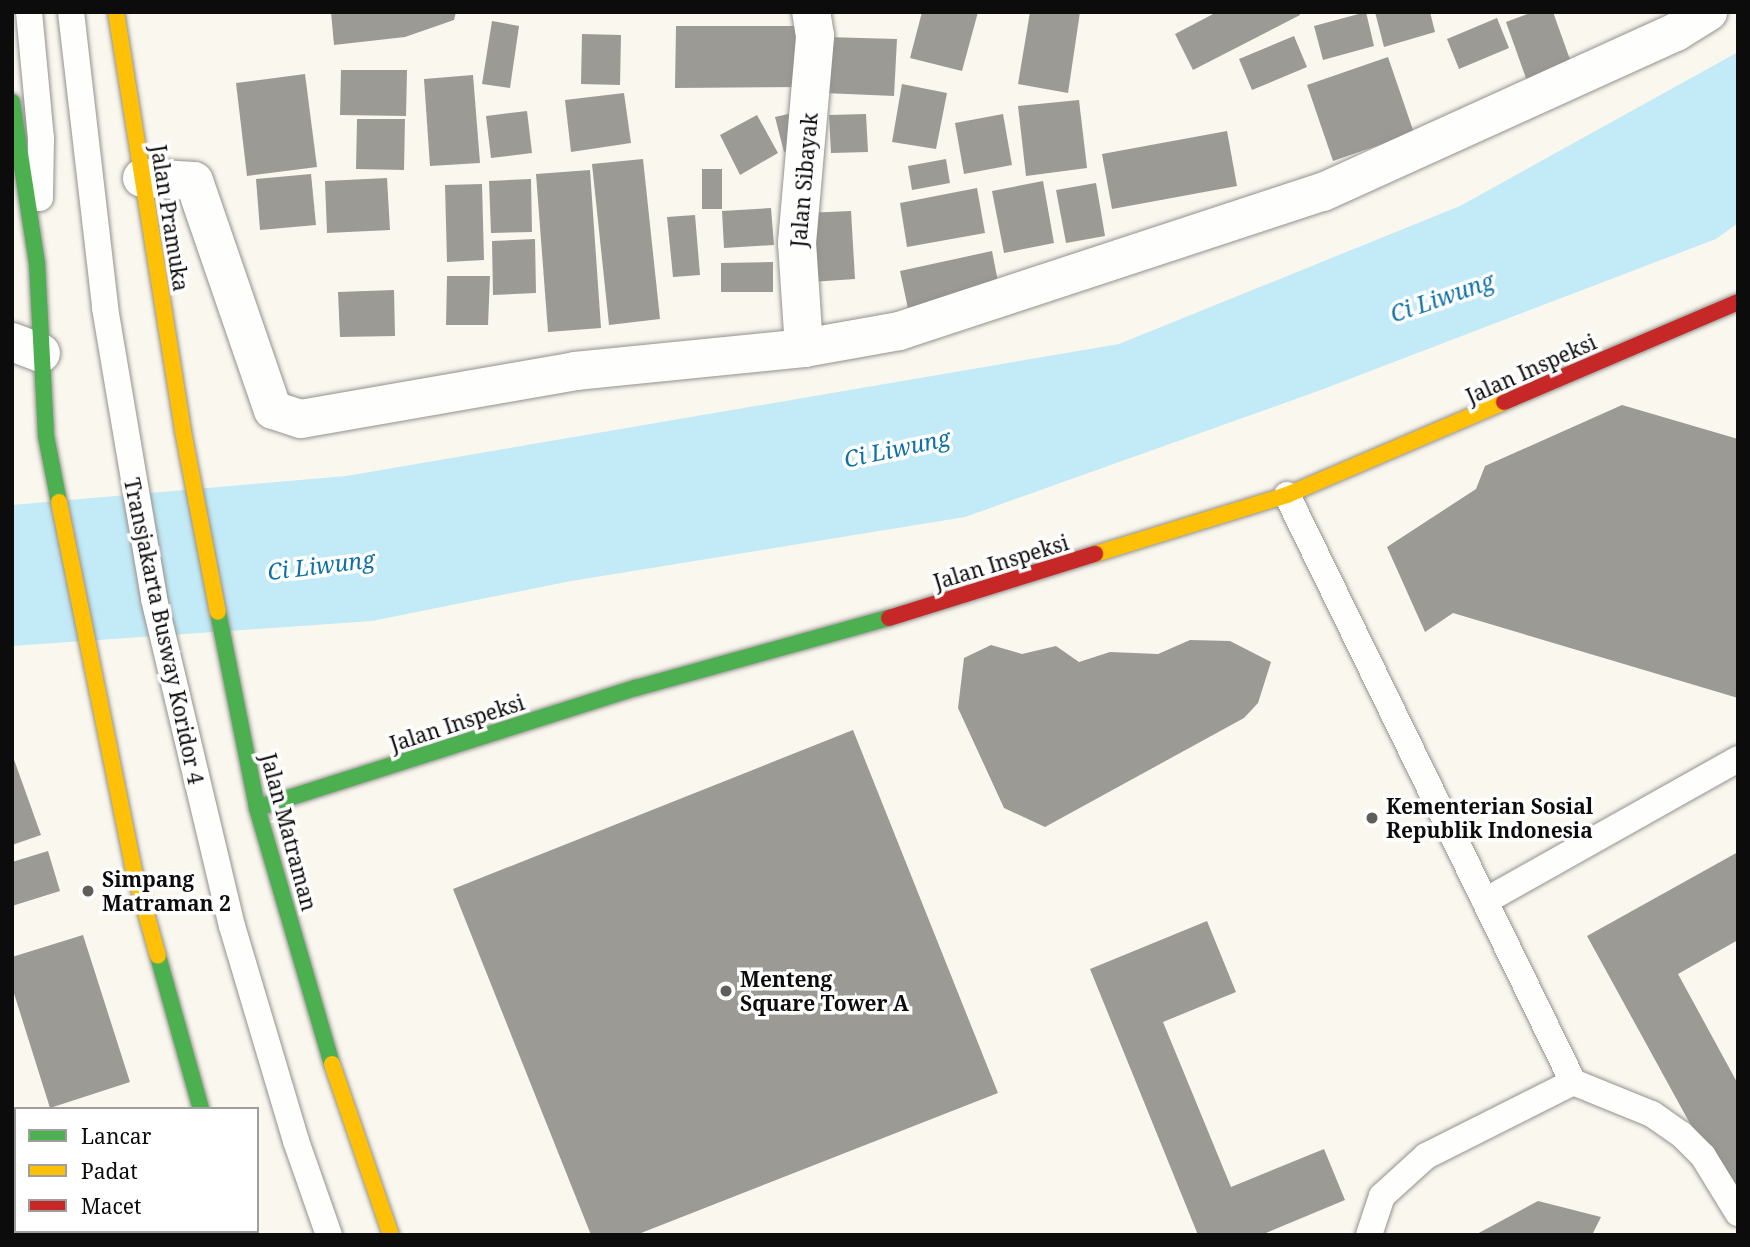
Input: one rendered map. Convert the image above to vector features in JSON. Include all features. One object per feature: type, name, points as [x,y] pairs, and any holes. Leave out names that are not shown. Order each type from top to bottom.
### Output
[{"type":"main road","name":"Jalan Pramuka","points":[[116,12],[183,431]]},
{"type":"main road","points":[[12,102],[37,263],[27,347],[113,779],[200,1107]]},
{"type":"main road","name":"Jalan Inspeksi","points":[[257,808],[636,688],[887,619],[1287,495],[1738,302]]},
{"type":"main road","name":"Jalan Matraman","points":[[183,431],[257,808],[346,1116],[391,1235]]},
{"type":"street","name":"Jalan Sibayak","points":[[804,348],[797,243],[816,36],[811,12]]},
{"type":"street","points":[[142,178],[194,181],[273,410],[301,419],[575,371],[804,348],[899,331],[1323,192],[1676,32],[1708,12]]},
{"type":"lane","points":[[29,12],[41,138],[37,263]]},
{"type":"lane","name":"Transjakarta Busway Koridor 4","points":[[71,12],[122,416],[154,598],[191,765],[232,926],[296,1141],[330,1235]]},
{"type":"lane","points":[[1287,495],[1573,1082],[1652,1114],[1681,1134],[1703,1156],[1738,1213]]},
{"type":"lane","points":[[1485,901],[1738,759]]},
{"type":"lane","points":[[1369,1235],[1382,1196],[1426,1156],[1573,1082]]},
{"type":"water","name":"Ci Liwung","points":[[1738,52],[1738,223],[1716,239],[1318,391],[965,517],[571,581],[372,621],[12,646],[12,505],[346,476],[1119,344],[1460,206]]},
{"type":"building","points":[[331,12],[456,12],[454,20],[405,37],[334,45]]},
{"type":"building","points":[[922,12],[978,12],[962,71],[910,58]]},
{"type":"building","points":[[1030,12],[1080,12],[1068,93],[1018,84]]},
{"type":"building","points":[[1217,12],[1299,12],[1300,15],[1193,70],[1175,34]]},
{"type":"building","points":[[1366,12],[1374,46],[1323,60],[1314,26]]},
{"type":"building","points":[[1375,12],[1430,12],[1435,32],[1384,47]]},
{"type":"building","points":[[1533,12],[1553,12],[1572,65],[1527,81],[1506,22]]},
{"type":"building","points":[[1497,18],[1509,48],[1459,69],[1447,39]]},
{"type":"building","points":[[492,21],[519,26],[510,88],[482,84]]},
{"type":"building","points":[[676,26],[804,26],[804,87],[675,88]]},
{"type":"building","points":[[582,34],[621,35],[620,85],[581,84]]},
{"type":"building","points":[[1294,36],[1307,67],[1252,90],[1239,59]]},
{"type":"building","points":[[826,37],[897,39],[894,96],[824,93]]},
{"type":"building","points":[[1388,57],[1414,133],[1333,161],[1307,85]]},
{"type":"building","points":[[341,70],[407,70],[406,116],[340,115]]},
{"type":"building","points":[[305,74],[317,167],[247,176],[236,83]]},
{"type":"building","points":[[473,75],[480,163],[430,166],[424,79]]},
{"type":"building","points":[[902,84],[947,93],[936,149],[892,142]]},
{"type":"building","points":[[624,93],[631,143],[571,152],[565,100]]},
{"type":"building","points":[[1079,100],[1087,168],[1026,176],[1018,106]]},
{"type":"building","points":[[527,111],[532,153],[491,158],[486,116]]},
{"type":"building","points":[[797,112],[805,147],[784,152],[775,117]]},
{"type":"building","points":[[866,114],[868,152],[831,153],[829,115]]},
{"type":"building","points":[[1003,114],[1012,165],[964,174],[955,123]]},
{"type":"building","points":[[757,115],[778,153],[740,175],[720,135]]},
{"type":"building","points":[[357,119],[405,119],[404,170],[356,169]]},
{"type":"building","points":[[1227,131],[1237,186],[1112,209],[1102,154]]},
{"type":"building","points":[[643,159],[660,319],[609,325],[592,164]]},
{"type":"building","points":[[946,159],[950,183],[912,190],[908,166]]},
{"type":"building","points":[[702,169],[722,169],[722,209],[702,209]]},
{"type":"building","points":[[590,170],[601,328],[548,332],[536,174]]},
{"type":"building","points":[[311,174],[316,225],[260,230],[256,179]]},
{"type":"building","points":[[387,178],[390,230],[327,233],[325,181]]},
{"type":"building","points":[[531,179],[532,232],[491,233],[489,181]]},
{"type":"building","points":[[1043,181],[1054,243],[1004,253],[992,191]]},
{"type":"building","points":[[1096,183],[1105,236],[1066,243],[1056,190]]},
{"type":"building","points":[[482,184],[484,260],[447,262],[445,185]]},
{"type":"building","points":[[977,188],[985,233],[907,247],[900,203]]},
{"type":"building","points":[[771,208],[774,245],[724,248],[722,211]]},
{"type":"building","points":[[851,211],[855,279],[811,282],[806,213]]},
{"type":"building","points":[[695,215],[700,275],[673,277],[667,217]]},
{"type":"building","points":[[535,239],[536,293],[493,295],[492,241]]},
{"type":"building","points":[[992,251],[1000,292],[910,318],[900,271]]},
{"type":"building","points":[[773,262],[773,292],[721,292],[721,263]]},
{"type":"building","points":[[447,276],[490,276],[488,325],[446,325]]},
{"type":"building","points":[[394,290],[395,336],[340,337],[338,292]]},
{"type":"building","points":[[1622,405],[1738,439],[1738,698],[1453,613],[1425,632],[1387,547],[1476,489],[1485,466]]},
{"type":"building","points":[[1190,640],[1230,641],[1271,662],[1258,703],[1244,718],[1045,827],[1004,808],[958,708],[964,658],[991,645],[1022,654],[1056,646],[1079,662],[1110,652],[1158,654]]},
{"type":"building","name":"Menteng Square Tower A","points":[[853,730],[998,1093],[636,1235],[591,1235],[453,889]]},
{"type":"building","points":[[12,754],[41,835],[12,845]]},
{"type":"building","points":[[48,851],[60,891],[12,906],[12,862]]},
{"type":"building","points":[[1738,852],[1738,940],[1678,974],[1738,1084],[1738,1211],[1587,936]]},
{"type":"building","points":[[1207,921],[1236,992],[1163,1022],[1231,1187],[1324,1149],[1345,1200],[1261,1235],[1198,1235],[1090,969]]},
{"type":"building","points":[[83,935],[130,1082],[50,1107],[12,987],[12,957]]},
{"type":"building","points":[[1538,1201],[1601,1217],[1592,1235],[1475,1235]]},
{"type":"building","points":[[14,1230],[14,1233],[97,1235],[12,1235]]},
{"type":"traffic: fast","points":[[12,102],[37,263],[46,436],[59,502]]},
{"type":"traffic: fast","points":[[218,612],[257,808],[332,1064]]},
{"type":"traffic: fast","points":[[257,808],[636,688],[889,618]]},
{"type":"traffic: fast","points":[[158,956],[200,1107]]},
{"type":"traffic: slow","points":[[116,12],[183,431],[218,612]]},
{"type":"traffic: slow","points":[[1095,554],[1287,495],[1504,402]]},
{"type":"traffic: slow","points":[[59,502],[133,867],[158,956]]},
{"type":"traffic: slow","points":[[332,1064],[391,1235]]},
{"type":"traffic: jam","points":[[1504,402],[1738,302]]},
{"type":"traffic: jam","points":[[889,618],[1095,554]]},
{"type":"place","name":"Kementerian Sosial Republik Indonesia","points":[[1372,818]]},
{"type":"place","name":"Simpang Matraman 2","points":[[88,891]]},
{"type":"place","name":"Menteng Square Tower A","points":[[726,991]]}]
